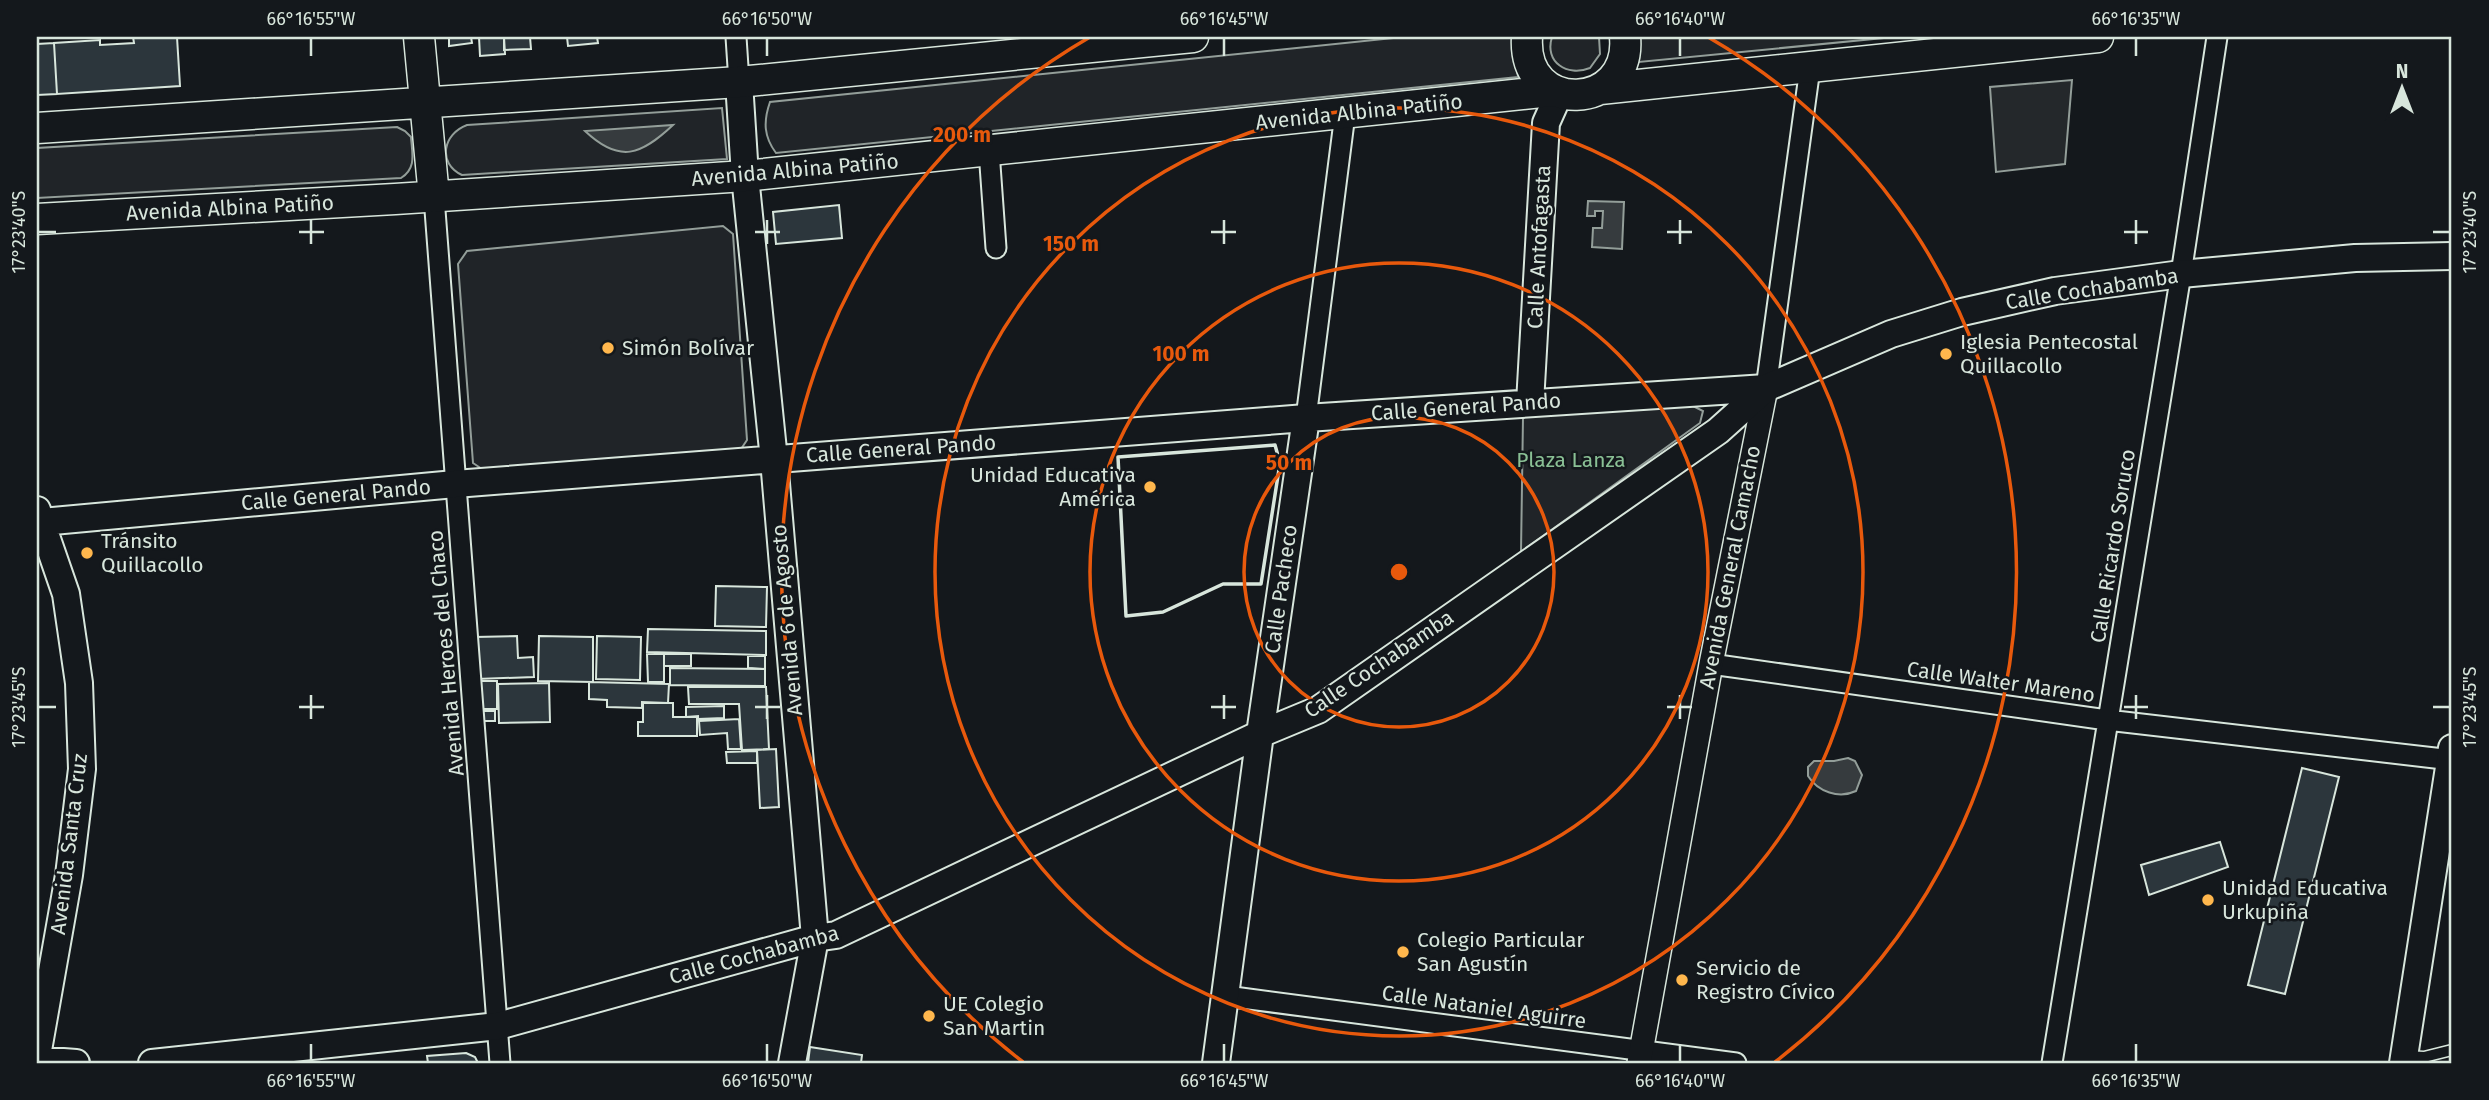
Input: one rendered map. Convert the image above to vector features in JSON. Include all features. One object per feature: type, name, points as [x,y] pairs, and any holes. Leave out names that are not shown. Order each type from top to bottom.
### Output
[{"type":"main road","points":[[419,37],[434,197]]},
{"type":"main road","points":[[37,128],[739,82],[1157,38],[1193,37]]},
{"type":"main road","points":[[1527,37],[1526,51],[1531,67],[1555,92]]},
{"type":"main road","points":[[1600,89],[1613,79],[1622,65],[1626,49],[1625,37]]},
{"type":"main road","points":[[1600,89],[2098,37]]},
{"type":"main road","name":"Avenida 6 de Agosto","points":[[739,82],[745,176],[774,460],[815,938],[792,1063]]},
{"type":"main road","name":"Avenida Albina Patiño","points":[[37,219],[434,197],[745,176],[1555,92],[1584,95],[1600,89]]},
{"type":"main road","name":"Calle Antofagasta","points":[[1530,403],[1546,123],[1555,92]]},
{"type":"main road","name":"Calle Cochabamba","points":[[152,1063],[498,1026],[815,938],[836,935],[1260,734],[1318,710],[1718,431],[1766,388],[1891,334],[2055,290],[2181,274],[2356,258],[2452,256]]},
{"type":"main road","name":"Calle General Pando","points":[[38,518],[1306,418],[1766,388]]},
{"type":"main road","name":"Calle Pacheco","points":[[1216,1063],[1306,418]]},
{"type":"main road","name":"Avenida Santa Cruz","points":[[37,1058],[69,875],[82,769],[79,682],[66,594],[38,518]]},
{"type":"main road","points":[[2404,1060],[2451,756]]},
{"type":"main road","points":[[37,1058],[76,1063]]},
{"type":"street","points":[[736,37],[739,82]]},
{"type":"street","name":"Calle Ricardo Soruco","points":[[2052,1063],[2217,37]]},
{"type":"street","name":"Avenida General Camacho","points":[[1640,1057],[1711,664],[1766,388],[1810,68]]},
{"type":"street","name":"Calle Pacheco","points":[[1306,418],[1345,114]]},
{"type":"street","points":[[989,151],[996,248]]},
{"type":"street","name":"Avenida Heroes del Chaco","points":[[434,197],[500,1063]]},
{"type":"street","name":"Calle Walter Mareno","points":[[1711,664],[2108,720],[2451,756]]},
{"type":"street","name":"Calle Nataniel Aguirre","points":[[1226,996],[1640,1057],[1736,1063]]},
{"type":"lane","points":[[2404,1060],[2452,1050]]},
{"type":"green space","points":[[1403,37],[1514,37],[1518,77],[776,153],[766,129],[770,102]]},
{"type":"green space","points":[[1552,37],[1599,37],[1600,54],[1590,68],[1566,69],[1554,60],[1551,54]]},
{"type":"green space","points":[[1636,37],[1894,37],[1639,62]]},
{"type":"green space","points":[[722,108],[727,159],[462,175],[454,170],[446,156],[448,142],[459,129],[467,125]]},
{"type":"green space","points":[[397,127],[411,137],[412,149],[411,165],[401,178],[37,198],[37,148]]},
{"type":"green space","points":[[723,226],[733,234],[747,440],[739,452],[485,471],[473,463],[458,264],[467,251]]},
{"type":"green space","name":"Plaza Lanza","points":[[1691,405],[1703,411],[1700,423],[1521,552],[1523,417]]},
{"type":"shaded area","points":[[2072,80],[2065,164],[1996,172],[1990,87]]},
{"type":"shaded area","points":[[673,125],[651,143],[630,152],[609,148],[585,131]]},
{"type":"shaded area","points":[[1588,201],[1624,202],[1622,249],[1592,247],[1593,228],[1602,228],[1603,211],[1595,211],[1595,216],[1587,216]]},
{"type":"shaded area","points":[[1848,758],[1855,761],[1862,775],[1856,791],[1843,794],[1829,792],[1817,786],[1808,776],[1808,767],[1814,761]]},
{"type":"building","points":[[133,37],[177,37],[180,86],[57,94],[54,43],[100,40],[100,45],[134,43]]},
{"type":"building","points":[[449,37],[471,37],[472,43],[449,46]]},
{"type":"building","points":[[479,37],[504,37],[505,54],[480,56]]},
{"type":"building","points":[[504,37],[530,37],[531,49],[504,50]]},
{"type":"building","points":[[567,37],[597,37],[598,43],[568,46]]},
{"type":"building","points":[[54,43],[57,94],[37,95],[37,44]]},
{"type":"building","points":[[839,205],[842,238],[776,244],[773,212]]},
{"type":"building","points":[[716,586],[767,587],[766,627],[715,626]]},
{"type":"building","points":[[648,629],[766,631],[766,655],[647,652]]},
{"type":"building","points":[[517,636],[518,658],[533,657],[534,677],[477,679],[475,637]]},
{"type":"building","points":[[539,636],[593,637],[593,682],[538,681]]},
{"type":"building","points":[[597,636],[641,637],[640,680],[596,679]]},
{"type":"building","points":[[647,654],[664,654],[664,682],[648,682]]},
{"type":"building","points":[[664,654],[691,654],[691,666],[664,666]]},
{"type":"building","points":[[748,656],[765,656],[765,669],[748,668]]},
{"type":"building","points":[[670,668],[765,669],[765,686],[670,685]]},
{"type":"building","points":[[477,681],[497,681],[497,709],[478,709]]},
{"type":"building","points":[[589,682],[669,684],[668,703],[642,702],[642,708],[607,707],[607,700],[589,699]]},
{"type":"building","points":[[549,683],[550,722],[499,723],[498,684]]},
{"type":"building","points":[[688,687],[766,687],[769,749],[742,750],[739,704],[689,704]]},
{"type":"building","points":[[643,703],[673,703],[673,717],[697,717],[697,736],[638,736],[638,722],[643,722]]},
{"type":"building","points":[[724,706],[724,718],[686,717],[686,707]]},
{"type":"building","points":[[481,711],[495,711],[495,721],[481,721]]},
{"type":"building","points":[[739,719],[741,749],[728,749],[727,733],[700,735],[699,721]]},
{"type":"building","points":[[776,749],[779,807],[760,808],[757,750]]},
{"type":"building","points":[[757,751],[757,763],[727,763],[726,752]]},
{"type":"building","points":[[2302,768],[2339,777],[2285,994],[2248,985]]},
{"type":"building","points":[[2220,842],[2228,867],[2149,895],[2141,865]]},
{"type":"building","points":[[810,1047],[862,1055],[861,1063],[808,1063]]},
{"type":"building","points":[[466,1053],[475,1057],[478,1063],[428,1063],[427,1056]]},
{"type":"wall","points":[[1275,445],[1280,463],[1261,584],[1223,584],[1163,612],[1126,616],[1118,457],[1275,445]]},
{"type":"place","name":"Simón Bolívar","points":[[608,348]]},
{"type":"place","name":"Iglesia Pentecostal Quillacollo","points":[[1946,354]]},
{"type":"place","name":"Unidad Educativa América","points":[[1150,487]]},
{"type":"place","name":"Tránsito Quillacollo","points":[[87,553]]},
{"type":"place","name":"Unidad Educativa Urkupiña","points":[[2208,900]]},
{"type":"place","name":"Colegio Particular San Agustín","points":[[1403,952]]},
{"type":"place","name":"Servicio de Registro Cívico","points":[[1682,980]]},
{"type":"place","name":"UE Colegio San Martin","points":[[929,1016]]}]
